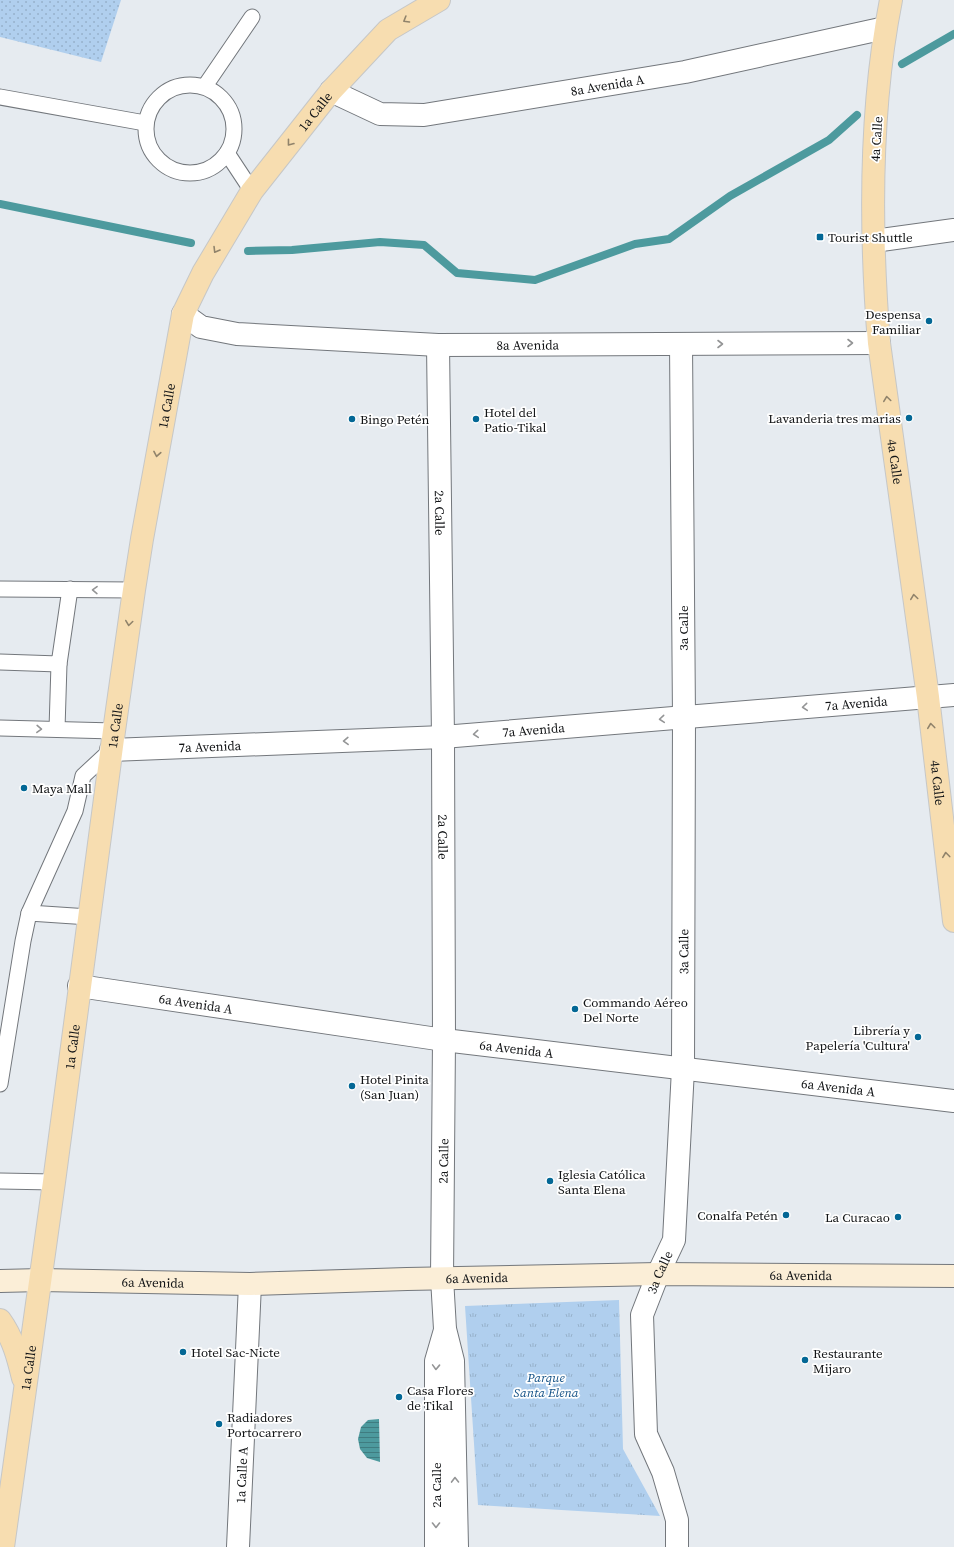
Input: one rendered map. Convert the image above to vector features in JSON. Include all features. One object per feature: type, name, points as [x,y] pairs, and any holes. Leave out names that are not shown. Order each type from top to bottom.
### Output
[{"type":"main road","name":"1a Calle","points":[[2,1547],[41,1280],[79,986],[134,590],[183,314],[202,273],[252,191],[331,90],[388,30],[439,0]]},
{"type":"main road","name":"4a Calle","points":[[891,0],[880,80],[873,186],[875,296],[879,343],[928,697],[954,921]]},
{"type":"main road","points":[[0,1320],[9,1332],[16,1351],[25,1385]]},
{"type":"street","name":"8a Avenida A","points":[[331,90],[380,114],[424,115],[685,72],[886,28]]},
{"type":"street","points":[[874,241],[954,230]]},
{"type":"street","name":"8a Avenida","points":[[183,314],[201,327],[237,334],[438,345],[879,343]]},
{"type":"street","name":"3a Calle","points":[[677,1547],[677,1520],[663,1472],[646,1434],[642,1315],[658,1274],[674,1240],[683,1069],[684,718],[681,344]]},
{"type":"street","name":"2a Calle","points":[[438,345],[444,737],[442,1278],[445,1329],[453,1361],[457,1547]]},
{"type":"street","name":"7a Avenida","points":[[113,740],[444,737],[954,695]]},
{"type":"street","name":"6a Avenida A","points":[[79,986],[444,1040],[954,1101]]},
{"type":"street","name":"6a Avenida","points":[[0,1281],[41,1280],[250,1284],[442,1278],[658,1274],[954,1276]]},
{"type":"street","name":"1a Calle A","points":[[238,1547],[250,1284]]},
{"type":"street","name":"2a Calle","points":[[436,1547],[436,1361],[445,1329]]},
{"type":"lane","points":[[205,86],[252,17]]},
{"type":"lane","points":[[192,84],[205,86],[226,102],[232,114],[234,127],[228,153],[217,164],[204,171],[189,173],[174,171],[161,164],[152,152],[146,138],[145,123],[149,110],[156,99],[166,90],[178,85],[192,84]]},
{"type":"lane","points":[[0,97],[145,123]]},
{"type":"lane","points":[[228,153],[252,191]]},
{"type":"lane","points":[[0,589],[134,590]]},
{"type":"lane","points":[[57,729],[59,664],[70,590]]},
{"type":"lane","points":[[0,662],[59,664]]},
{"type":"lane","points":[[0,728],[57,729],[113,740],[83,776],[79,798],[73,816],[29,913],[0,1084]]},
{"type":"lane","points":[[29,913],[89,917]]},
{"type":"lane","points":[[0,1181],[54,1182]]},
{"type":"green space","points":[[0,0],[121,0],[101,62],[0,37]]},
{"type":"green space","name":"Parque Santa Elena","points":[[619,1300],[623,1449],[660,1516],[478,1505],[465,1306]]},
{"type":"shaded area","points":[[379,1419],[380,1462],[367,1458],[360,1449],[358,1439],[361,1427],[368,1420]]},
{"type":"waterway","points":[[902,64],[954,34]]},
{"type":"waterway","points":[[248,251],[292,250],[380,242],[424,245],[457,273],[535,280],[635,244],[669,239],[730,196],[829,140],[857,115]]},
{"type":"waterway","points":[[0,204],[191,243]]},
{"type":"place","name":"Tourist Shuttle","points":[[820,237]]},
{"type":"place","name":"Despensa Familiar","points":[[929,321]]},
{"type":"place","name":"Lavanderia tres marias","points":[[909,418]]},
{"type":"place","name":"Bingo Petén","points":[[352,419]]},
{"type":"place","name":"Hotel del Patio-Tikal","points":[[476,419]]},
{"type":"place","name":"Maya Mall","points":[[24,788]]},
{"type":"place","name":"Commando Aéreo Del Norte","points":[[575,1009]]},
{"type":"place","name":"Librería y Papelería 'Cultura'","points":[[918,1037]]},
{"type":"place","name":"Hotel Pinita (San Juan)","points":[[352,1086]]},
{"type":"place","name":"Iglesia Católica Santa Elena","points":[[550,1181]]},
{"type":"place","name":"Conalfa Petén","points":[[786,1215]]},
{"type":"place","name":"La Curacao","points":[[898,1217]]},
{"type":"place","name":"Hotel Sac-Nicte","points":[[183,1352]]},
{"type":"place","name":"Restaurante Mijaro","points":[[805,1360]]},
{"type":"place","name":"Casa Flores de Tikal","points":[[399,1397]]},
{"type":"place","name":"Radiadores Portocarrero","points":[[219,1424]]}]
